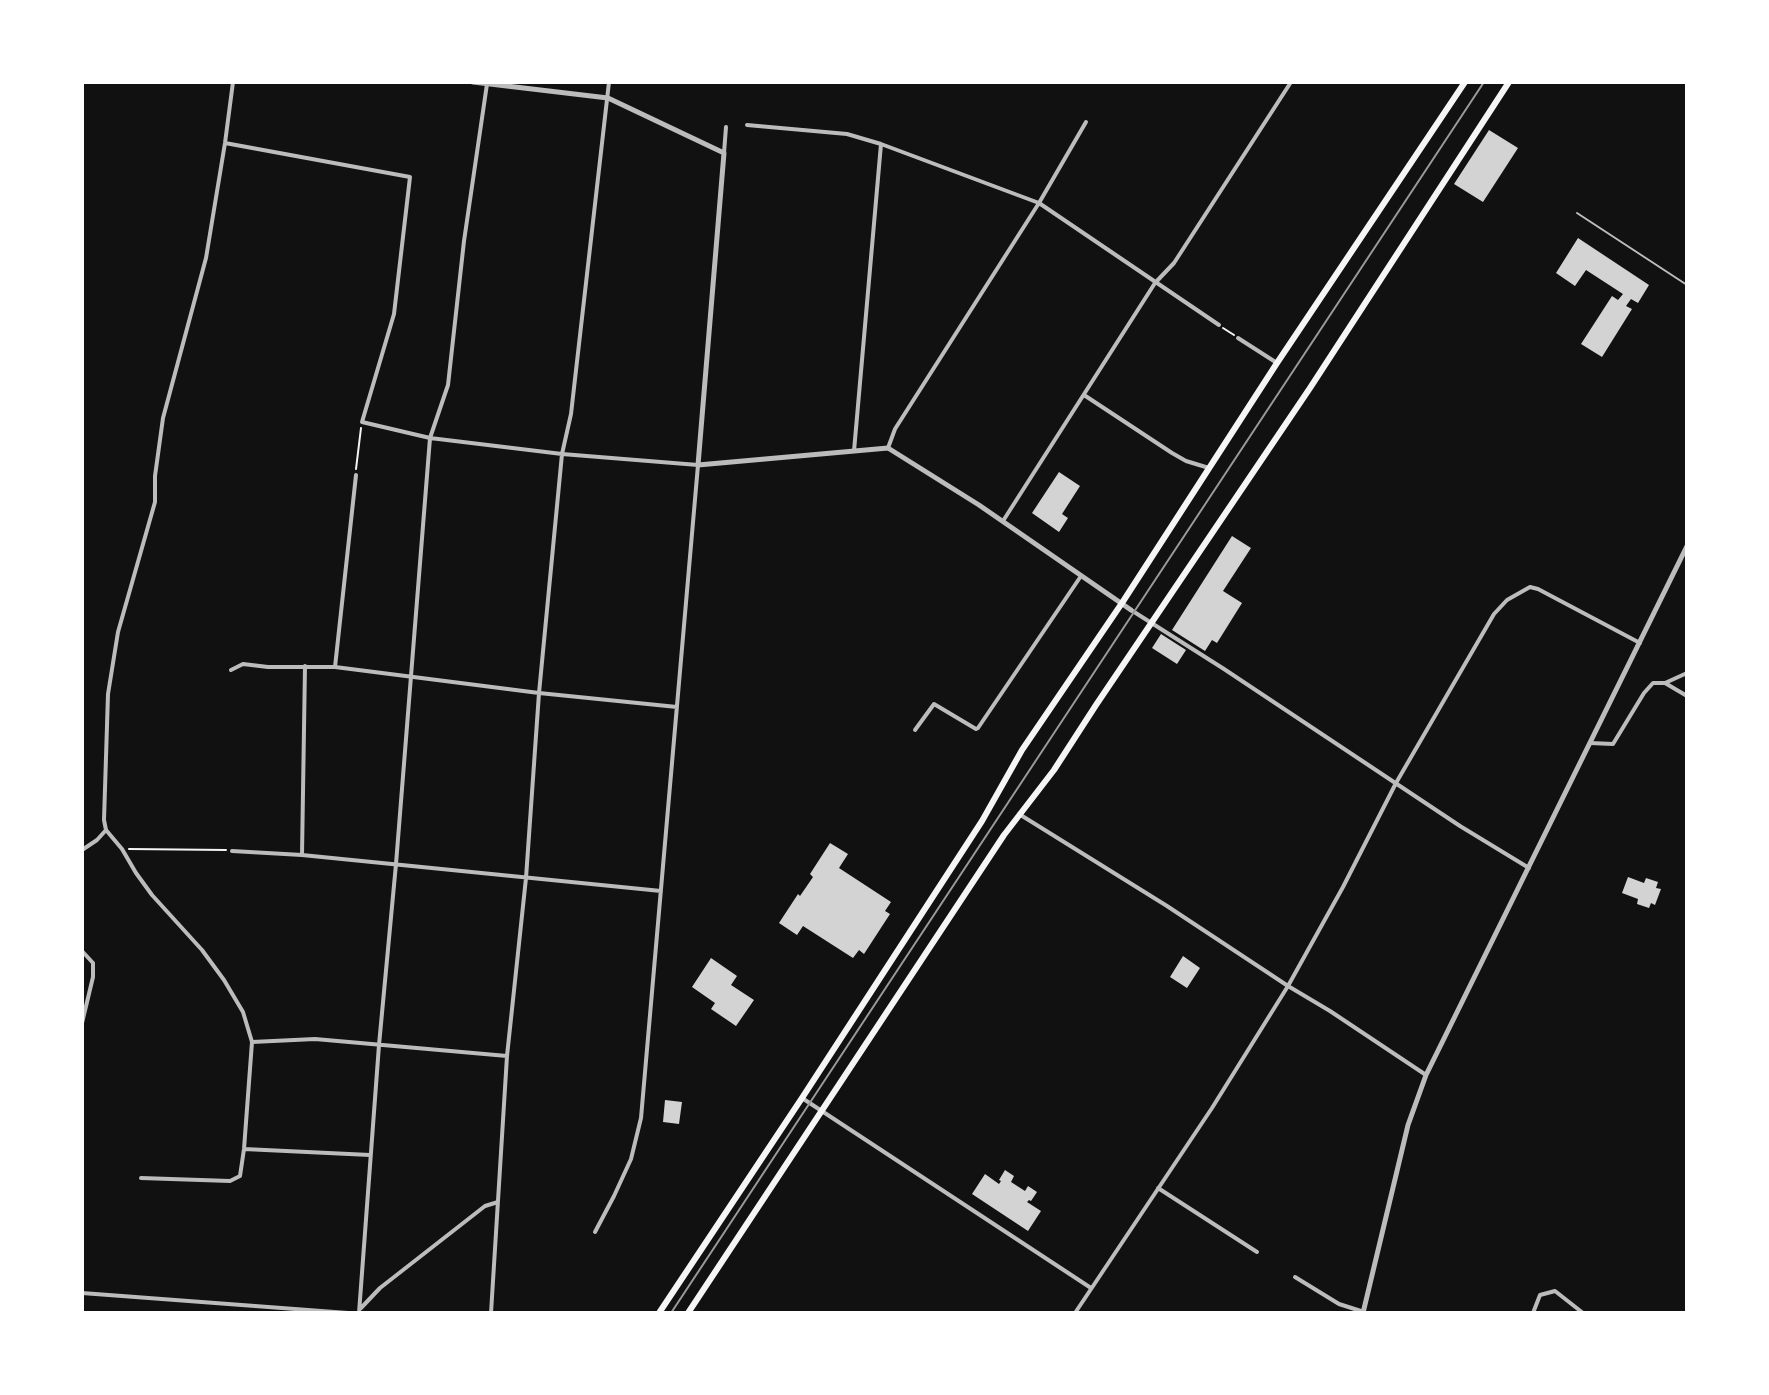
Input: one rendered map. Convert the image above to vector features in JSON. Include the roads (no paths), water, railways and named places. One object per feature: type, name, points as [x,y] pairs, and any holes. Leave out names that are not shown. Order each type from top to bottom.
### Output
[{"type":"main road","points":[[659,1313],[990,809],[1022,750],[1465,82]]},
{"type":"main road","points":[[688,1313],[1019,814],[1054,770],[1153,624],[1509,82]]},
{"type":"street","points":[[82,82],[82,131]]},
{"type":"street","points":[[141,1178],[230,1181],[240,1176],[244,1149],[252,1042],[243,1012],[202,950],[136,873],[106,830],[104,820],[108,694],[118,632],[155,502],[155,476],[163,418],[206,258],[233,82]]},
{"type":"street","points":[[473,82],[608,98],[724,153]]},
{"type":"street","points":[[491,1313],[507,1056],[526,878],[539,693],[562,454],[571,414],[609,82]]},
{"type":"street","points":[[1003,521],[1155,283],[1174,263],[1291,82]]},
{"type":"street","points":[[359,1311],[430,438],[448,385],[464,241],[487,83]]},
{"type":"street","points":[[888,448],[895,429],[1039,203],[1086,122]]},
{"type":"street","points":[[747,125],[847,134],[1039,203],[1219,325]]},
{"type":"street","points":[[595,1232],[631,1159],[641,1118],[726,127]]},
{"type":"street","points":[[225,143],[410,177],[394,314],[362,422],[430,438],[562,454],[698,465],[888,448],[1003,521],[1131,610],[1460,826],[1529,868]]},
{"type":"street","points":[[854,451],[881,144]]},
{"type":"street","points":[[1238,338],[1277,363]]},
{"type":"street","points":[[1084,395],[1172,453],[1209,468]]},
{"type":"street","points":[[335,667],[356,475]]},
{"type":"street","points":[[1295,1277],[1339,1304],[1364,1312],[1408,1125],[1426,1075],[1687,546]]},
{"type":"street","points":[[915,730],[934,704],[978,728],[1081,576]]},
{"type":"street","points":[[1075,1313],[1212,1108],[1288,986],[1396,783],[1494,614],[1519,591],[1530,587],[1640,643]]},
{"type":"street","points":[[231,670],[243,664],[335,667],[677,707]]},
{"type":"street","points":[[302,855],[305,666]]},
{"type":"street","points":[[1590,743],[1613,744],[1653,683],[1665,683],[1687,673]]},
{"type":"street","points":[[1665,683],[1687,696]]},
{"type":"street","points":[[1019,814],[1167,906],[1426,1075]]},
{"type":"street","points":[[82,850],[106,830]]},
{"type":"street","points":[[232,851],[302,855],[661,891]]},
{"type":"street","points":[[82,951],[93,963],[93,977],[82,1023]]},
{"type":"street","points":[[252,1042],[315,1039],[507,1056]]},
{"type":"street","points":[[802,1098],[1091,1288]]},
{"type":"street","points":[[244,1149],[370,1155]]},
{"type":"street","points":[[1158,1188],[1257,1252]]},
{"type":"street","points":[[359,1311],[380,1288],[485,1206],[498,1202]]},
{"type":"street","points":[[1533,1313],[1540,1295],[1555,1291],[1583,1313]]},
{"type":"street","points":[[82,1293],[348,1313]]},
{"type":"lane","points":[[1577,213],[1687,285]]},
{"type":"tram line","points":[[671,1313],[1484,82]]}]
